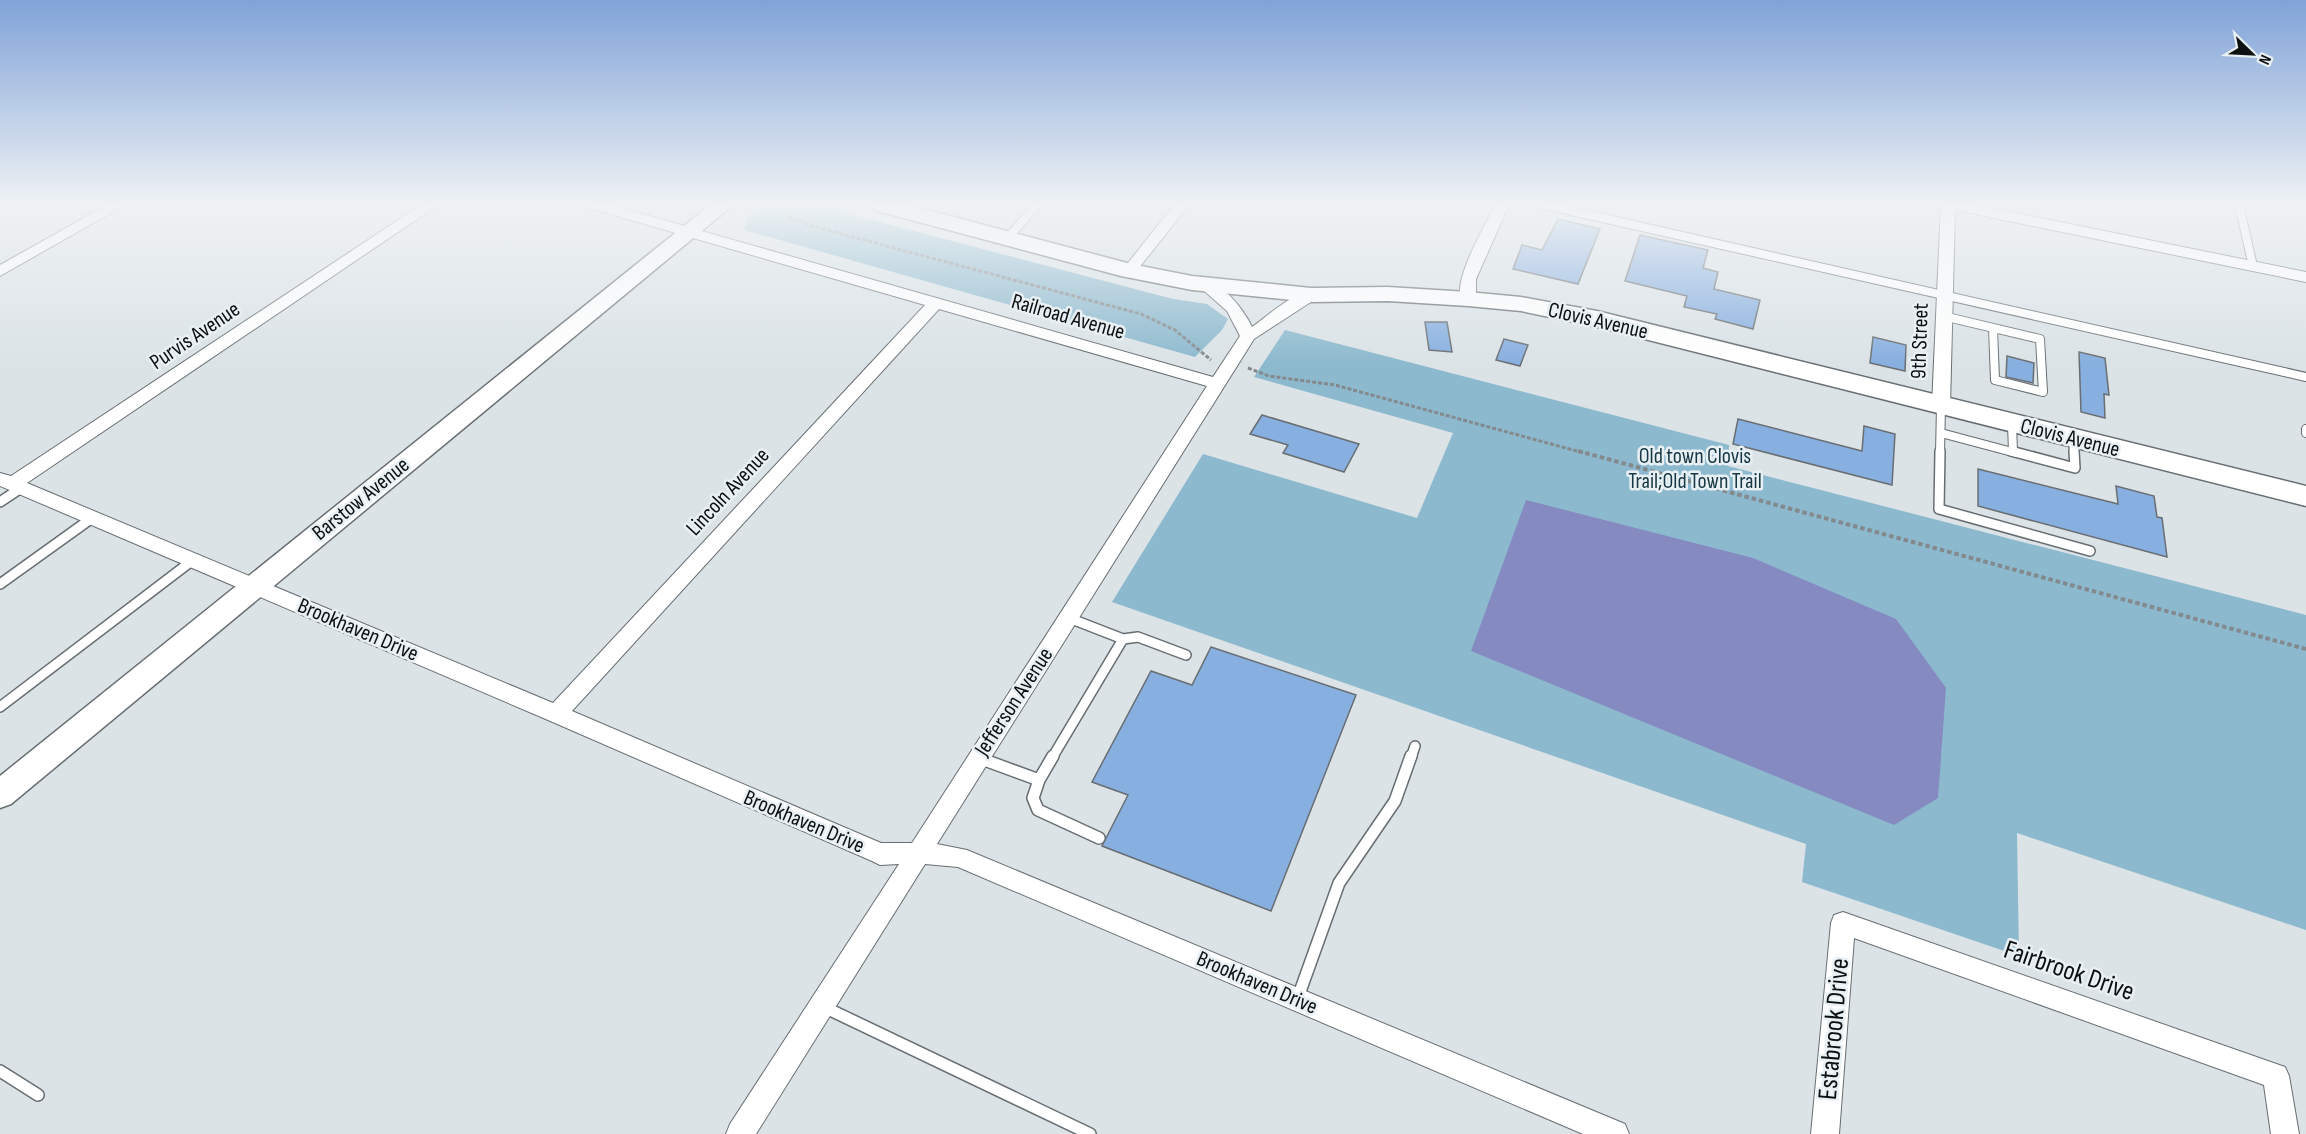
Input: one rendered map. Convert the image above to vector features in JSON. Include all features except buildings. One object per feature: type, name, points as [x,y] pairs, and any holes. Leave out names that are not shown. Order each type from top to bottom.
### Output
[{"type":"main road","name":"Barstow Avenue","points":[[0,794],[253,585],[659,258]]},
{"type":"main road","name":"Clovis Avenue","points":[[1081,258],[1129,271],[1208,286],[1311,295],[1388,294],[1521,304],[1597,319],[2306,496]]},
{"type":"street","points":[[0,270],[22,258]]},
{"type":"street","name":"Purvis Avenue","points":[[11,484],[351,258]]},
{"type":"street","name":"Railroad Avenue","points":[[778,258],[1218,384]]},
{"type":"street","points":[[1129,271],[1140,258]]},
{"type":"street","points":[[1468,299],[1468,279],[1478,258]]},
{"type":"street","name":"9th Street","points":[[1941,406],[1946,258]]},
{"type":"street","points":[[2213,258],[2306,277]]},
{"type":"street","points":[[1208,286],[1240,315],[1248,336]]},
{"type":"street","name":"Jefferson Avenue","points":[[740,1134],[1248,336],[1265,327],[1287,306],[1311,295]]},
{"type":"street","name":"Lincoln Avenue","points":[[556,714],[936,303]]},
{"type":"street","name":"Brookhaven Drive","points":[[11,484],[556,714],[880,854],[918,853],[959,857],[1615,1134]]},
{"type":"street","name":"Fairbrook Drive","points":[[1843,923],[2276,1076],[2285,1134]]},
{"type":"street","name":"Estabrook Drive","points":[[1825,1134],[1843,923]]},
{"type":"lane","points":[[1780,258],[2306,377]]},
{"type":"lane","points":[[2251,258],[2253,266]]},
{"type":"lane","points":[[1943,316],[2040,339],[2043,392],[1995,380],[1993,328]]},
{"type":"lane","points":[[1941,406],[1938,509],[2090,550]]},
{"type":"lane","points":[[2012,424],[2013,452]]},
{"type":"lane","points":[[1941,433],[2075,468],[2073,439]]},
{"type":"lane","points":[[0,502],[11,484]]},
{"type":"lane","points":[[0,584],[92,518]]},
{"type":"lane","points":[[0,707],[193,560]]},
{"type":"lane","points":[[1068,618],[1123,639],[1138,637],[1186,655]]},
{"type":"lane","points":[[1099,838],[1046,815],[1038,810],[1033,798],[1039,780],[1123,639]]},
{"type":"lane","points":[[1297,1000],[1339,883],[1395,801],[1414,746]]},
{"type":"lane","points":[[979,758],[1039,780]]},
{"type":"lane","points":[[821,1006],[1090,1134]]},
{"type":"lane","points":[[0,1071],[38,1095]]},
{"type":"path","points":[[930,258],[1149,317],[1175,330],[1207,359],[1252,369],[1269,376],[1335,384],[2306,649]]},
{"type":"green space","points":[[843,258],[1017,258],[1173,299],[1207,304],[1228,319],[1222,330],[1195,357]]},
{"type":"green space","name":"Old town Clovis Trail;Old Town Trail","points":[[1285,330],[1729,445],[1728,466],[2306,615],[2306,930],[2017,833],[2019,956],[1802,882],[1806,844],[1112,602],[1203,454],[1417,518],[1453,433],[1254,377]]},
{"type":"water","points":[[1526,500],[1753,558],[1896,619],[1946,688],[1938,798],[1894,825],[1471,651]]}]
